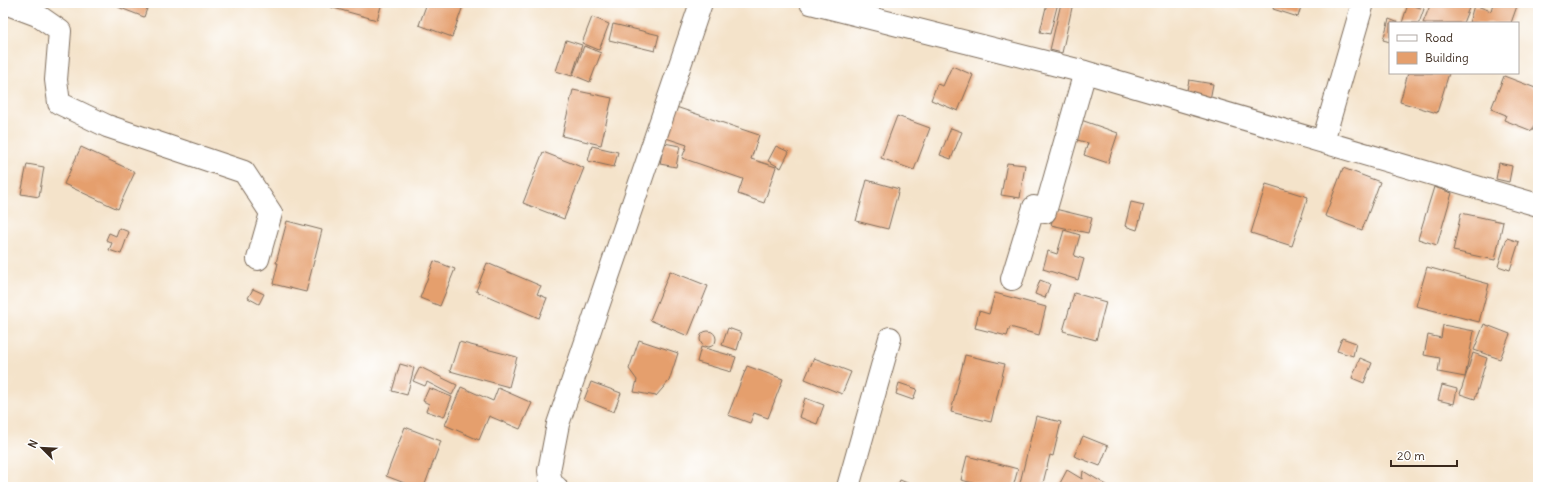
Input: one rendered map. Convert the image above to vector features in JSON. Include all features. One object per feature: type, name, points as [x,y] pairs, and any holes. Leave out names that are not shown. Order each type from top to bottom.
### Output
[{"type":"street","points":[[5,3],[37,15],[60,31],[56,80],[59,104],[107,126],[244,172],[271,213],[258,259]]},
{"type":"street","points":[[556,487],[551,484],[549,471],[558,424],[701,3]]},
{"type":"street","points":[[811,3],[1085,72],[1538,205]]},
{"type":"street","points":[[1323,141],[1363,3]]},
{"type":"street","points":[[1012,279],[1034,207],[1045,212],[1085,72]]},
{"type":"street","points":[[848,487],[890,338]]},
{"type":"building","points":[[120,3],[149,3],[144,17],[118,7]]},
{"type":"building","points":[[331,3],[382,3],[377,20],[330,7]]},
{"type":"building","points":[[427,3],[464,3],[452,37],[419,25]]},
{"type":"building","points":[[1047,3],[1058,3],[1050,34],[1040,32]]},
{"type":"building","points":[[1061,3],[1073,3],[1062,53],[1050,50]]},
{"type":"building","points":[[1275,3],[1302,3],[1298,17],[1273,9]]},
{"type":"building","points":[[1431,3],[1471,3],[1463,22],[1423,22]]},
{"type":"building","points":[[1493,3],[1507,3],[1517,6],[1511,22],[1469,22],[1474,5],[1491,11]]},
{"type":"building","points":[[1408,4],[1424,9],[1419,22],[1402,22]]},
{"type":"building","points":[[592,17],[609,24],[599,50],[582,43]]},
{"type":"building","points":[[1389,19],[1396,22],[1389,22],[1389,42],[1383,40]]},
{"type":"building","points":[[613,24],[659,35],[655,51],[609,40]]},
{"type":"building","points":[[566,40],[582,45],[572,76],[556,71]]},
{"type":"building","points":[[584,46],[601,53],[590,82],[573,75]]},
{"type":"building","points":[[952,66],[973,75],[958,111],[931,100],[937,84],[943,86]]},
{"type":"building","points":[[1408,74],[1449,74],[1437,113],[1400,102]]},
{"type":"building","points":[[1504,76],[1538,89],[1538,115],[1532,131],[1504,120],[1506,115],[1491,109]]},
{"type":"building","points":[[1189,80],[1213,84],[1210,100],[1186,95]]},
{"type":"building","points":[[573,90],[612,98],[601,145],[562,136]]},
{"type":"building","points":[[676,107],[759,135],[751,159],[776,167],[764,203],[738,194],[743,179],[682,158],[687,145],[666,138]]},
{"type":"building","points":[[897,116],[930,128],[914,170],[881,158]]},
{"type":"building","points":[[1081,120],[1118,133],[1108,163],[1084,155],[1088,143],[1074,139]]},
{"type":"building","points":[[951,128],[962,132],[951,159],[940,155]]},
{"type":"building","points":[[664,143],[680,146],[676,167],[660,164]]},
{"type":"building","points":[[592,146],[618,152],[614,167],[588,161]]},
{"type":"building","points":[[776,146],[789,152],[781,168],[768,161]]},
{"type":"building","points":[[81,147],[135,172],[118,209],[64,184]]},
{"type":"building","points":[[543,152],[584,168],[564,219],[523,203]]},
{"type":"building","points":[[1007,163],[1025,165],[1020,198],[1001,195]]},
{"type":"building","points":[[1499,163],[1512,166],[1509,182],[1496,179]]},
{"type":"building","points":[[27,164],[44,167],[39,197],[21,194]]},
{"type":"building","points":[[1343,168],[1380,182],[1362,230],[1325,216]]},
{"type":"building","points":[[867,180],[899,189],[888,229],[856,221]]},
{"type":"building","points":[[1266,184],[1308,197],[1292,246],[1251,233]]},
{"type":"building","points":[[1434,187],[1452,193],[1437,245],[1418,239]]},
{"type":"building","points":[[1131,202],[1144,205],[1137,230],[1125,226]]},
{"type":"building","points":[[1055,209],[1092,218],[1088,233],[1051,225]]},
{"type":"building","points":[[1461,213],[1503,222],[1495,260],[1453,251]]},
{"type":"building","points":[[287,221],[322,230],[306,292],[273,284],[278,263],[276,263]]},
{"type":"building","points":[[119,228],[129,232],[121,254],[109,250],[112,243],[106,240],[109,233],[116,236]]},
{"type":"building","points":[[1064,230],[1080,235],[1074,256],[1084,259],[1078,280],[1043,269],[1048,251],[1057,254]]},
{"type":"building","points":[[1507,238],[1519,242],[1510,270],[1498,266]]},
{"type":"building","points":[[434,261],[455,269],[440,306],[420,298]]},
{"type":"building","points":[[487,263],[541,286],[537,294],[547,298],[539,318],[476,291]]},
{"type":"building","points":[[1427,267],[1489,284],[1479,322],[1416,306]]},
{"type":"building","points":[[670,271],[708,286],[688,336],[650,320]]},
{"type":"building","points":[[1040,280],[1050,284],[1045,298],[1035,294]]},
{"type":"building","points":[[253,289],[264,294],[259,304],[248,298]]},
{"type":"building","points":[[995,293],[1046,307],[1039,335],[1010,327],[1007,336],[975,328],[979,311],[989,314]]},
{"type":"building","points":[[1074,293],[1106,302],[1096,340],[1063,331]]},
{"type":"building","points":[[1484,324],[1510,334],[1500,359],[1474,350]]},
{"type":"building","points":[[1443,325],[1474,331],[1465,377],[1438,372],[1440,358],[1424,355],[1428,335],[1441,338]]},
{"type":"building","points":[[728,328],[742,333],[737,350],[722,345]]},
{"type":"building","points":[[705,331],[711,331],[716,336],[714,345],[711,347],[705,347],[700,342],[700,336]]},
{"type":"building","points":[[1342,338],[1356,343],[1353,356],[1337,351]]},
{"type":"building","points":[[639,340],[678,353],[669,381],[656,396],[634,392],[637,380],[629,369]]},
{"type":"building","points":[[459,342],[517,357],[509,387],[450,371]]},
{"type":"building","points":[[701,347],[736,357],[731,372],[697,362]]},
{"type":"building","points":[[1473,353],[1487,358],[1475,399],[1460,394]]},
{"type":"building","points":[[965,355],[1005,364],[991,422],[951,412]]},
{"type":"building","points":[[814,358],[851,372],[842,394],[805,379]]},
{"type":"building","points":[[1360,358],[1372,363],[1364,383],[1352,378]]},
{"type":"building","points":[[400,364],[414,368],[407,395],[392,391]]},
{"type":"building","points":[[747,366],[783,379],[768,418],[754,413],[750,423],[728,415]]},
{"type":"building","points":[[420,367],[457,385],[452,395],[427,382],[425,386],[413,381]]},
{"type":"building","points":[[591,382],[621,393],[614,412],[584,400]]},
{"type":"building","points":[[899,383],[917,389],[913,400],[896,394]]},
{"type":"building","points":[[1442,385],[1457,389],[1454,404],[1438,400]]},
{"type":"building","points":[[461,387],[493,401],[498,388],[532,403],[520,429],[489,416],[479,440],[445,425]]},
{"type":"building","points":[[429,388],[452,397],[444,417],[426,411],[429,404],[423,401]]},
{"type":"building","points":[[805,398],[824,405],[817,424],[799,417]]},
{"type":"building","points":[[1036,416],[1061,422],[1053,456],[1050,455],[1042,487],[1019,487]]},
{"type":"building","points":[[405,427],[441,441],[424,487],[415,487],[386,476]]},
{"type":"building","points":[[1083,436],[1108,446],[1100,466],[1074,456]]},
{"type":"building","points":[[967,456],[1018,469],[1013,487],[989,487],[961,480]]},
{"type":"building","points":[[1067,470],[1082,479],[1083,471],[1110,487],[1058,487]]},
{"type":"building","points":[[900,480],[917,487],[897,487]]}]
